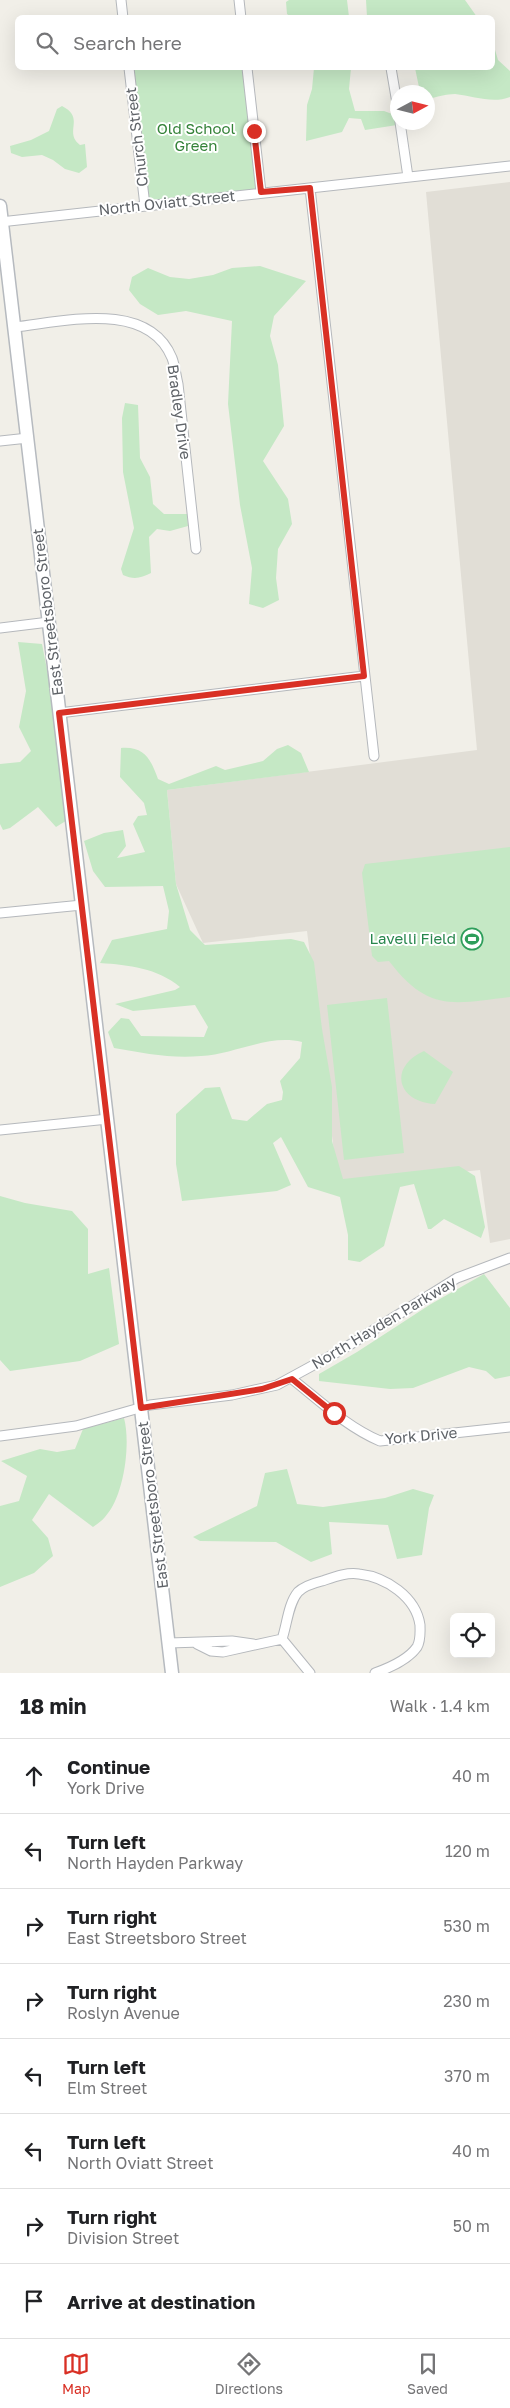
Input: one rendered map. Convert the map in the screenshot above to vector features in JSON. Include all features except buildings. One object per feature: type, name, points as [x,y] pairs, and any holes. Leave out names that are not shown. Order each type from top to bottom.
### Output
[{"type":"main road","name":"East Streetsboro Street","points":[[0,206],[172,1673]]},
{"type":"street","points":[[121,0],[123,15]]},
{"type":"street","points":[[239,0],[241,15]]},
{"type":"street","name":"Church Street","points":[[129,70],[145,206]]},
{"type":"street","points":[[247,70],[261,192]]},
{"type":"street","points":[[391,70],[394,85]]},
{"type":"street","points":[[401,130],[408,177]]},
{"type":"street","name":"North Oviatt Street","points":[[1,222],[510,166]]},
{"type":"street","points":[[310,188],[374,756]]},
{"type":"street","name":"Bradley Drive","points":[[15,327],[112,317],[140,325],[158,338],[166,347],[172,358],[178,384],[196,549]]},
{"type":"street","points":[[0,441],[28,438]]},
{"type":"street","points":[[0,628],[49,622]]},
{"type":"street","points":[[59,713],[364,676]]},
{"type":"street","points":[[0,913],[82,905]]},
{"type":"street","points":[[0,1130],[108,1119]]},
{"type":"street","name":"North Hayden Parkway","points":[[0,1436],[76,1426],[141,1408],[262,1389],[292,1379],[457,1278],[510,1258]]},
{"type":"street","name":"York Drive","points":[[292,1379],[334,1413],[366,1435],[380,1441],[510,1427]]},
{"type":"street","points":[[282,1639],[294,1599],[303,1588],[329,1578],[351,1574],[370,1576],[396,1589],[412,1601],[421,1634],[416,1647],[408,1656],[375,1673]]},
{"type":"street","points":[[169,1643],[197,1644],[211,1651],[223,1652],[282,1639]]},
{"type":"street","points":[[282,1639],[310,1673]]},
{"type":"shaded area","points":[[510,182],[510,1239],[490,1243],[480,1170],[338,1185],[307,931],[203,943],[176,884],[167,790],[477,750],[426,192]]},
{"type":"green space","points":[[289,0],[347,0],[349,15],[288,15],[286,2]]},
{"type":"green space","points":[[366,0],[465,0],[476,15],[367,15]]},
{"type":"green space","points":[[495,50],[498,60],[510,71],[510,97],[490,100],[455,94],[435,97],[435,85],[419,85],[415,70],[495,70]]},
{"type":"green space","name":"Old School Green","points":[[129,70],[247,70],[261,192],[145,206]]},
{"type":"green space","points":[[314,70],[351,70],[349,89],[355,111],[384,111],[390,113],[390,126],[365,130],[361,119],[349,118],[342,132],[306,141],[307,105],[312,89]]},
{"type":"green space","points":[[62,106],[73,115],[73,135],[75,140],[80,145],[85,144],[87,167],[79,173],[65,169],[42,155],[22,157],[11,153],[10,146],[31,140],[49,131],[57,109]]},
{"type":"green space","points":[[260,266],[306,281],[274,316],[270,336],[278,365],[284,426],[263,461],[288,499],[292,524],[278,549],[276,578],[279,600],[263,608],[249,604],[252,568],[240,505],[228,404],[232,321],[186,311],[158,315],[140,304],[129,290],[132,277],[148,268],[170,277],[189,279],[213,275],[232,268]]},
{"type":"green space","points":[[125,403],[138,405],[140,458],[150,477],[153,504],[164,514],[187,514],[188,526],[170,531],[157,529],[149,537],[151,573],[137,578],[123,575],[121,569],[134,528],[123,472],[122,418]]},
{"type":"green space","points":[[18,642],[42,644],[51,690],[69,819],[56,827],[38,807],[10,828],[3,830],[0,824],[0,764],[20,762],[31,751],[19,727],[26,691]]},
{"type":"green space","points":[[288,745],[301,753],[309,772],[167,790],[176,884],[190,930],[205,945],[291,939],[304,942],[314,962],[322,1029],[332,1087],[332,1141],[343,1179],[459,1166],[475,1176],[485,1227],[481,1238],[444,1219],[431,1229],[428,1229],[414,1184],[400,1187],[384,1246],[360,1262],[348,1260],[348,1235],[340,1197],[308,1187],[281,1137],[273,1143],[291,1185],[277,1191],[182,1201],[176,1164],[176,1114],[205,1088],[220,1087],[232,1119],[247,1121],[267,1104],[282,1100],[283,1092],[280,1081],[300,1058],[302,1042],[289,1040],[264,1042],[226,1052],[190,1057],[158,1055],[114,1048],[108,1032],[121,1018],[129,1019],[141,1036],[204,1037],[208,1027],[195,1005],[133,1011],[115,1004],[175,990],[180,987],[162,976],[132,966],[100,963],[112,940],[167,929],[169,911],[163,886],[105,887],[93,871],[84,841],[104,833],[123,830],[126,846],[117,858],[145,852],[133,824],[138,816],[147,815],[144,803],[120,777],[121,748],[136,749],[141,752],[150,760],[158,779],[169,784],[216,766],[225,770],[263,761],[277,749]]},
{"type":"green space","points":[[510,847],[510,997],[472,1002],[442,1001],[429,997],[416,989],[389,961],[378,962],[372,956],[362,873],[365,864]]},
{"type":"green space","points":[[387,998],[404,1153],[344,1160],[327,1005]]},
{"type":"green space","points":[[424,1051],[453,1072],[435,1104],[422,1102],[412,1097],[405,1091],[402,1083],[402,1074],[405,1066]]},
{"type":"green space","points":[[0,1196],[25,1203],[72,1211],[88,1229],[88,1274],[109,1268],[119,1344],[80,1361],[10,1371],[0,1360]]},
{"type":"green space","points":[[484,1274],[510,1308],[510,1376],[495,1379],[486,1371],[469,1367],[413,1388],[390,1389],[319,1381],[319,1374],[431,1304]]},
{"type":"green space","points":[[124,1418],[127,1442],[124,1470],[112,1508],[93,1527],[49,1494],[32,1520],[48,1538],[53,1556],[34,1573],[0,1587],[0,1506],[19,1501],[27,1476],[1,1461],[40,1449],[57,1452],[75,1449],[83,1429]]},
{"type":"green space","points":[[287,1469],[297,1504],[323,1507],[385,1498],[413,1489],[434,1495],[429,1508],[422,1555],[397,1559],[388,1525],[329,1522],[332,1554],[311,1562],[276,1542],[200,1541],[193,1537],[257,1506],[265,1473]]},
{"type":"place","name":"Lavelli Field","points":[[472,939]]},
{"type":"route","points":[[254,131],[261,192],[310,188],[364,676],[59,713],[62,725],[141,1408],[150,1405],[232,1395],[277,1385],[292,1379],[334,1413]]}]
